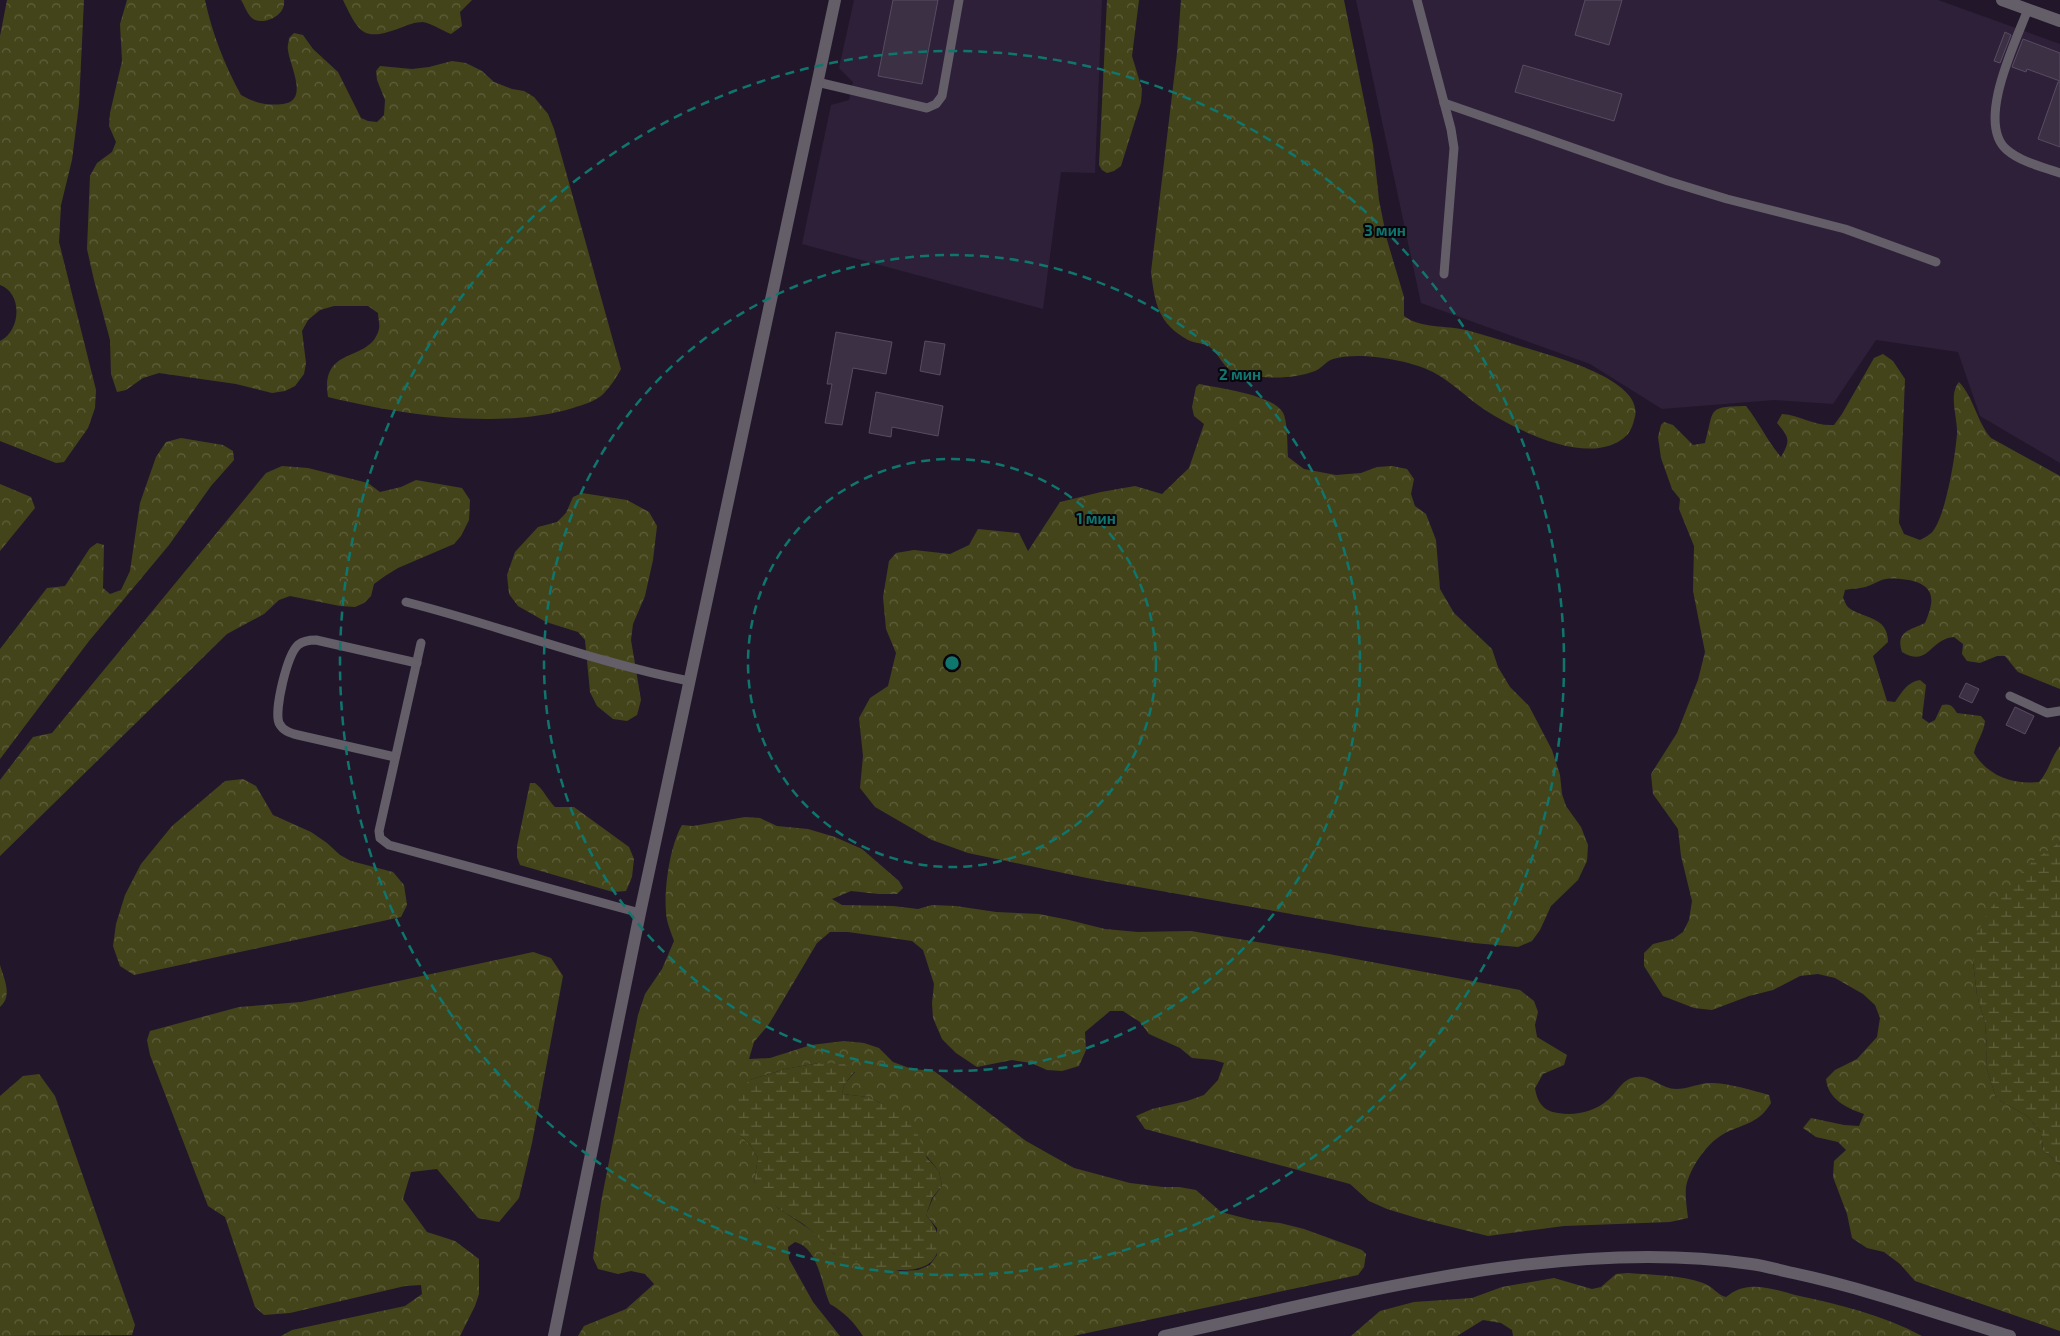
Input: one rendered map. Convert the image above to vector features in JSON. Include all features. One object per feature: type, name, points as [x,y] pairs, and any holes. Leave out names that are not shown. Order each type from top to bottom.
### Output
[{"type":"street","points":[[554,1336],[640,913],[835,0]]},
{"type":"street","points":[[2002,0],[2021,5],[2060,21]]},
{"type":"street","points":[[1164,1336],[1417,1282],[1520,1266],[1609,1258],[1676,1257],[1751,1264],[1837,1282],[2010,1336]]},
{"type":"lane","points":[[817,82],[910,105],[927,108],[936,104],[942,96],[960,0]]},
{"type":"lane","points":[[1418,0],[1454,148],[1444,274]]},
{"type":"lane","points":[[2021,5],[2002,80],[1996,113],[1996,129],[2006,150],[2017,157],[2060,173]]},
{"type":"lane","points":[[1444,103],[1668,181],[1727,199],[1846,229],[1936,262]]},
{"type":"lane","points":[[406,602],[635,668],[689,681]]},
{"type":"lane","points":[[395,757],[285,731],[277,716],[285,671],[290,657],[297,646],[306,640],[316,640],[417,663]]},
{"type":"lane","points":[[421,643],[379,832],[383,842],[640,913]]},
{"type":"lane","points":[[2010,696],[2047,713],[2060,710]]},
{"type":"shaded area","points":[[854,0],[1102,0],[1095,173],[1061,172],[1043,309],[802,244],[831,105],[849,100],[853,82],[839,68]]},
{"type":"shaded area","points":[[1356,0],[1938,0],[2060,44],[2060,463],[1980,416],[1958,352],[1876,340],[1833,404],[1774,400],[1662,409],[1590,364],[1421,303]]},
{"type":"green space","points":[[7,0],[84,0],[79,104],[72,160],[61,205],[59,242],[96,390],[95,408],[88,428],[64,462],[56,463],[0,441],[0,341],[12,329],[16,312],[13,296],[0,285],[0,36]]},
{"type":"green space","points":[[127,0],[205,0],[211,25],[220,49],[241,95],[261,103],[283,104],[291,101],[295,96],[297,89],[296,81],[288,48],[289,38],[294,33],[303,35],[313,49],[338,72],[361,118],[368,121],[377,122],[384,115],[385,100],[377,80],[376,71],[380,66],[412,69],[452,61],[466,63],[482,71],[494,82],[512,89],[524,91],[534,97],[548,114],[554,129],[621,369],[610,387],[598,398],[580,406],[544,415],[514,418],[451,418],[357,404],[328,397],[328,380],[331,369],[338,361],[366,347],[374,340],[379,329],[378,313],[368,306],[334,306],[320,310],[308,320],[302,331],[306,363],[304,374],[295,386],[285,391],[272,393],[236,384],[159,373],[143,378],[126,390],[117,392],[111,374],[110,340],[87,249],[90,176],[97,163],[112,152],[116,142],[109,126],[110,113],[122,61],[120,24]]},
{"type":"green space","points":[[241,0],[284,0],[284,5],[275,17],[260,21],[250,16]]},
{"type":"green space","points":[[343,0],[472,0],[460,12],[462,26],[451,34],[423,22],[388,32],[370,34],[358,27]]},
{"type":"green space","points":[[1107,0],[1139,0],[1132,56],[1142,89],[1141,102],[1121,166],[1107,173],[1099,165]]},
{"type":"green space","points":[[1181,0],[1344,0],[1373,145],[1379,200],[1387,240],[1404,297],[1404,316],[1426,325],[1458,328],[1487,336],[1595,372],[1613,382],[1627,393],[1635,406],[1634,422],[1627,435],[1612,445],[1595,448],[1576,448],[1556,443],[1516,428],[1485,410],[1447,380],[1433,372],[1411,364],[1384,358],[1370,356],[1344,357],[1331,360],[1315,371],[1286,377],[1265,377],[1235,372],[1227,367],[1208,346],[1188,340],[1170,327],[1160,312],[1154,294],[1151,272],[1177,53]]},
{"type":"green space","points":[[1883,354],[1893,361],[1905,379],[1899,523],[1904,534],[1920,540],[1933,531],[1942,512],[1952,471],[1956,444],[1957,428],[1954,393],[1959,382],[1991,438],[2060,476],[2060,689],[2018,672],[2005,656],[1997,656],[1980,663],[1967,661],[1962,654],[1963,644],[1954,637],[1939,642],[1924,655],[1918,657],[1902,652],[1900,645],[1903,635],[1925,623],[1930,608],[1931,596],[1929,591],[1925,586],[1918,583],[1900,579],[1883,580],[1866,587],[1845,590],[1843,598],[1849,608],[1880,623],[1887,634],[1888,642],[1873,656],[1887,701],[1895,702],[1908,685],[1920,680],[1926,685],[1922,718],[1929,723],[1935,720],[1942,705],[1945,704],[1951,706],[1957,713],[1981,716],[1985,721],[1974,753],[1986,768],[2011,780],[2029,783],[2039,782],[2060,746],[2060,842],[1973,962],[1977,995],[1985,1023],[1986,1066],[1996,1098],[2027,1116],[2041,1132],[2043,1150],[2060,1165],[2060,1331],[1915,1281],[1900,1264],[1884,1252],[1867,1248],[1852,1238],[1847,1214],[1833,1177],[1834,1161],[1846,1150],[1838,1142],[1816,1137],[1803,1128],[1811,1118],[1859,1126],[1864,1114],[1839,1102],[1830,1092],[1826,1079],[1835,1070],[1857,1059],[1877,1037],[1880,1018],[1875,1005],[1863,994],[1835,978],[1818,974],[1800,976],[1773,990],[1749,996],[1712,1010],[1694,1008],[1663,996],[1644,966],[1644,953],[1653,944],[1673,939],[1683,932],[1689,920],[1692,901],[1681,856],[1678,829],[1653,794],[1651,774],[1677,733],[1698,680],[1705,652],[1693,591],[1694,546],[1679,509],[1680,499],[1672,489],[1661,458],[1658,437],[1661,425],[1664,422],[1673,425],[1693,445],[1705,443],[1714,412],[1724,407],[1746,406],[1781,457],[1787,442],[1786,435],[1777,423],[1782,414],[1819,424],[1834,425],[1874,358]]},
{"type":"green space","points":[[1199,384],[1246,393],[1270,402],[1279,408],[1284,415],[1287,430],[1288,457],[1304,469],[1336,475],[1361,473],[1377,467],[1392,466],[1407,469],[1414,479],[1411,494],[1415,506],[1426,514],[1436,540],[1440,589],[1454,613],[1492,649],[1498,667],[1510,687],[1529,706],[1552,750],[1560,775],[1562,794],[1566,806],[1581,827],[1588,845],[1587,861],[1578,880],[1551,906],[1540,930],[1532,941],[1518,947],[1474,943],[1365,927],[1087,878],[968,853],[932,840],[875,807],[860,788],[863,756],[859,718],[870,698],[888,686],[896,653],[886,629],[883,597],[889,561],[896,553],[914,550],[950,554],[969,545],[978,529],[1019,533],[1028,551],[1060,502],[1135,486],[1162,494],[1189,468],[1204,424],[1194,416],[1192,407],[1196,387]]},
{"type":"green space","points":[[181,438],[223,445],[233,451],[234,460],[211,486],[169,545],[89,641],[0,759],[0,649],[47,588],[65,586],[90,548],[97,543],[104,545],[103,588],[110,594],[121,590],[130,571],[140,503],[156,457],[166,442]]},
{"type":"green space","points":[[282,466],[308,468],[368,483],[380,492],[401,487],[416,480],[462,488],[470,500],[469,520],[461,536],[454,544],[398,568],[385,576],[374,584],[371,596],[364,603],[355,607],[340,606],[290,596],[279,600],[264,614],[227,634],[0,856],[0,780],[33,737],[52,733],[266,473]]},
{"type":"green space","points":[[0,484],[31,497],[35,508],[0,551]]},
{"type":"green space","points":[[582,493],[627,500],[649,512],[657,526],[653,560],[645,596],[633,624],[631,640],[641,700],[637,715],[627,721],[613,719],[597,706],[590,692],[585,640],[578,632],[546,622],[518,606],[509,594],[507,575],[515,552],[538,527],[557,522],[566,513],[573,497]]},
{"type":"green space","points":[[243,779],[256,786],[273,815],[311,832],[340,855],[351,861],[393,872],[404,885],[407,905],[401,917],[134,975],[120,966],[113,946],[116,924],[125,895],[141,864],[172,826],[225,781]]},
{"type":"green space","points":[[530,783],[535,783],[555,807],[574,807],[629,847],[634,859],[632,877],[626,891],[613,892],[520,865],[517,857],[517,846]]},
{"type":"green space","points":[[745,817],[760,818],[777,826],[808,829],[835,837],[862,849],[899,881],[903,888],[897,894],[851,891],[832,899],[842,905],[893,906],[918,909],[932,905],[956,906],[996,912],[1039,914],[1105,929],[1138,932],[1191,931],[1329,954],[1520,990],[1534,1001],[1538,1012],[1535,1025],[1537,1037],[1567,1055],[1564,1065],[1543,1074],[1535,1088],[1537,1098],[1542,1105],[1553,1112],[1571,1114],[1597,1108],[1612,1097],[1628,1080],[1637,1077],[1647,1078],[1666,1087],[1676,1089],[1708,1083],[1734,1086],[1769,1095],[1771,1103],[1757,1118],[1720,1136],[1701,1155],[1691,1171],[1686,1187],[1688,1218],[1670,1222],[1564,1226],[1488,1236],[1387,1209],[1369,1201],[1350,1184],[1145,1129],[1136,1116],[1152,1109],[1204,1095],[1218,1080],[1224,1063],[1192,1058],[1180,1048],[1149,1034],[1140,1022],[1123,1011],[1110,1011],[1085,1032],[1086,1050],[1079,1066],[1062,1071],[1047,1070],[1031,1063],[1012,1060],[977,1067],[956,1053],[942,1039],[933,1018],[934,984],[923,950],[912,941],[848,932],[830,932],[817,943],[769,1024],[754,1042],[749,1059],[770,1058],[811,1045],[844,1041],[864,1043],[879,1048],[893,1062],[912,1069],[934,1071],[1026,1141],[1074,1168],[1130,1183],[1196,1190],[1221,1212],[1252,1220],[1280,1223],[1304,1229],[1362,1250],[1366,1254],[1364,1267],[1358,1275],[1073,1336],[863,1336],[840,1310],[830,1304],[814,1259],[803,1246],[795,1242],[788,1247],[789,1259],[813,1302],[840,1336],[578,1336],[584,1326],[626,1309],[654,1284],[645,1274],[631,1271],[618,1274],[598,1269],[593,1258],[601,1202],[638,1015],[645,994],[662,969],[674,941],[667,919],[666,902],[671,855],[682,825],[693,826]],"holes":[[[819,1063],[855,1072],[844,1085],[842,1094],[868,1097],[883,1104],[939,1171],[942,1186],[933,1198],[926,1215],[937,1228],[937,1255],[930,1265],[918,1270],[900,1271],[834,1254],[825,1242],[811,1230],[778,1208],[754,1182],[758,1158],[751,1146],[739,1134],[750,1080],[785,1069]]]},
{"type":"green space","points":[[2060,842],[2060,1165],[2043,1150],[2041,1132],[2027,1116],[1996,1098],[1986,1066],[1985,1023],[1977,995],[1973,962],[1975,937],[1989,910],[2034,860]]},
{"type":"green space","points":[[533,952],[551,958],[563,976],[532,1143],[519,1198],[499,1222],[478,1218],[437,1169],[411,1172],[403,1199],[427,1232],[455,1241],[479,1259],[479,1294],[460,1336],[281,1336],[292,1330],[405,1306],[422,1294],[421,1285],[405,1286],[290,1313],[264,1315],[255,1307],[225,1217],[208,1206],[150,1055],[147,1040],[150,1031],[239,1007],[301,1002]]},
{"type":"green space","points":[[0,965],[7,993],[4,1003],[0,1007]]},
{"type":"green space","points":[[819,1063],[844,1064],[855,1071],[844,1085],[842,1094],[868,1097],[883,1104],[914,1125],[927,1158],[939,1171],[942,1186],[932,1198],[926,1215],[936,1230],[938,1249],[933,1260],[922,1267],[909,1270],[893,1270],[836,1255],[808,1227],[774,1204],[754,1182],[758,1158],[751,1146],[739,1134],[737,1093],[750,1080],[785,1069]]},
{"type":"green space","points":[[39,1074],[55,1096],[135,1325],[132,1335],[0,1336],[0,1096],[23,1076]]},
{"type":"green space","points":[[1628,1273],[1694,1280],[1710,1286],[1726,1297],[1746,1287],[1772,1289],[1860,1311],[1892,1322],[1922,1336],[1513,1336],[1512,1330],[1501,1323],[1483,1320],[1457,1336],[1351,1336],[1380,1311],[1414,1302],[1472,1298],[1502,1287],[1554,1278],[1592,1289],[1601,1287],[1616,1274]]},
{"type":"building","points":[[893,0],[938,0],[922,84],[878,76]]},
{"type":"building","points":[[1585,0],[1622,0],[1609,45],[1575,35]]},
{"type":"building","points":[[2005,32],[2011,35],[2000,63],[1994,61]]},
{"type":"building","points":[[2023,39],[2060,53],[2060,81],[2027,69],[2026,72],[2012,67]]},
{"type":"building","points":[[1523,65],[1622,94],[1614,121],[1515,92]]},
{"type":"building","points":[[2058,82],[2060,82],[2060,147],[2038,139]]},
{"type":"building","points":[[836,332],[892,342],[886,374],[853,368],[842,425],[825,423],[832,384],[827,384]]},
{"type":"building","points":[[925,341],[945,344],[940,375],[920,371]]},
{"type":"building","points":[[876,392],[943,406],[938,436],[892,427],[891,437],[869,433]]},
{"type":"building","points":[[1966,683],[1979,689],[1972,703],[1959,697]]},
{"type":"building","points":[[2015,707],[2034,716],[2025,734],[2006,725]]}]
